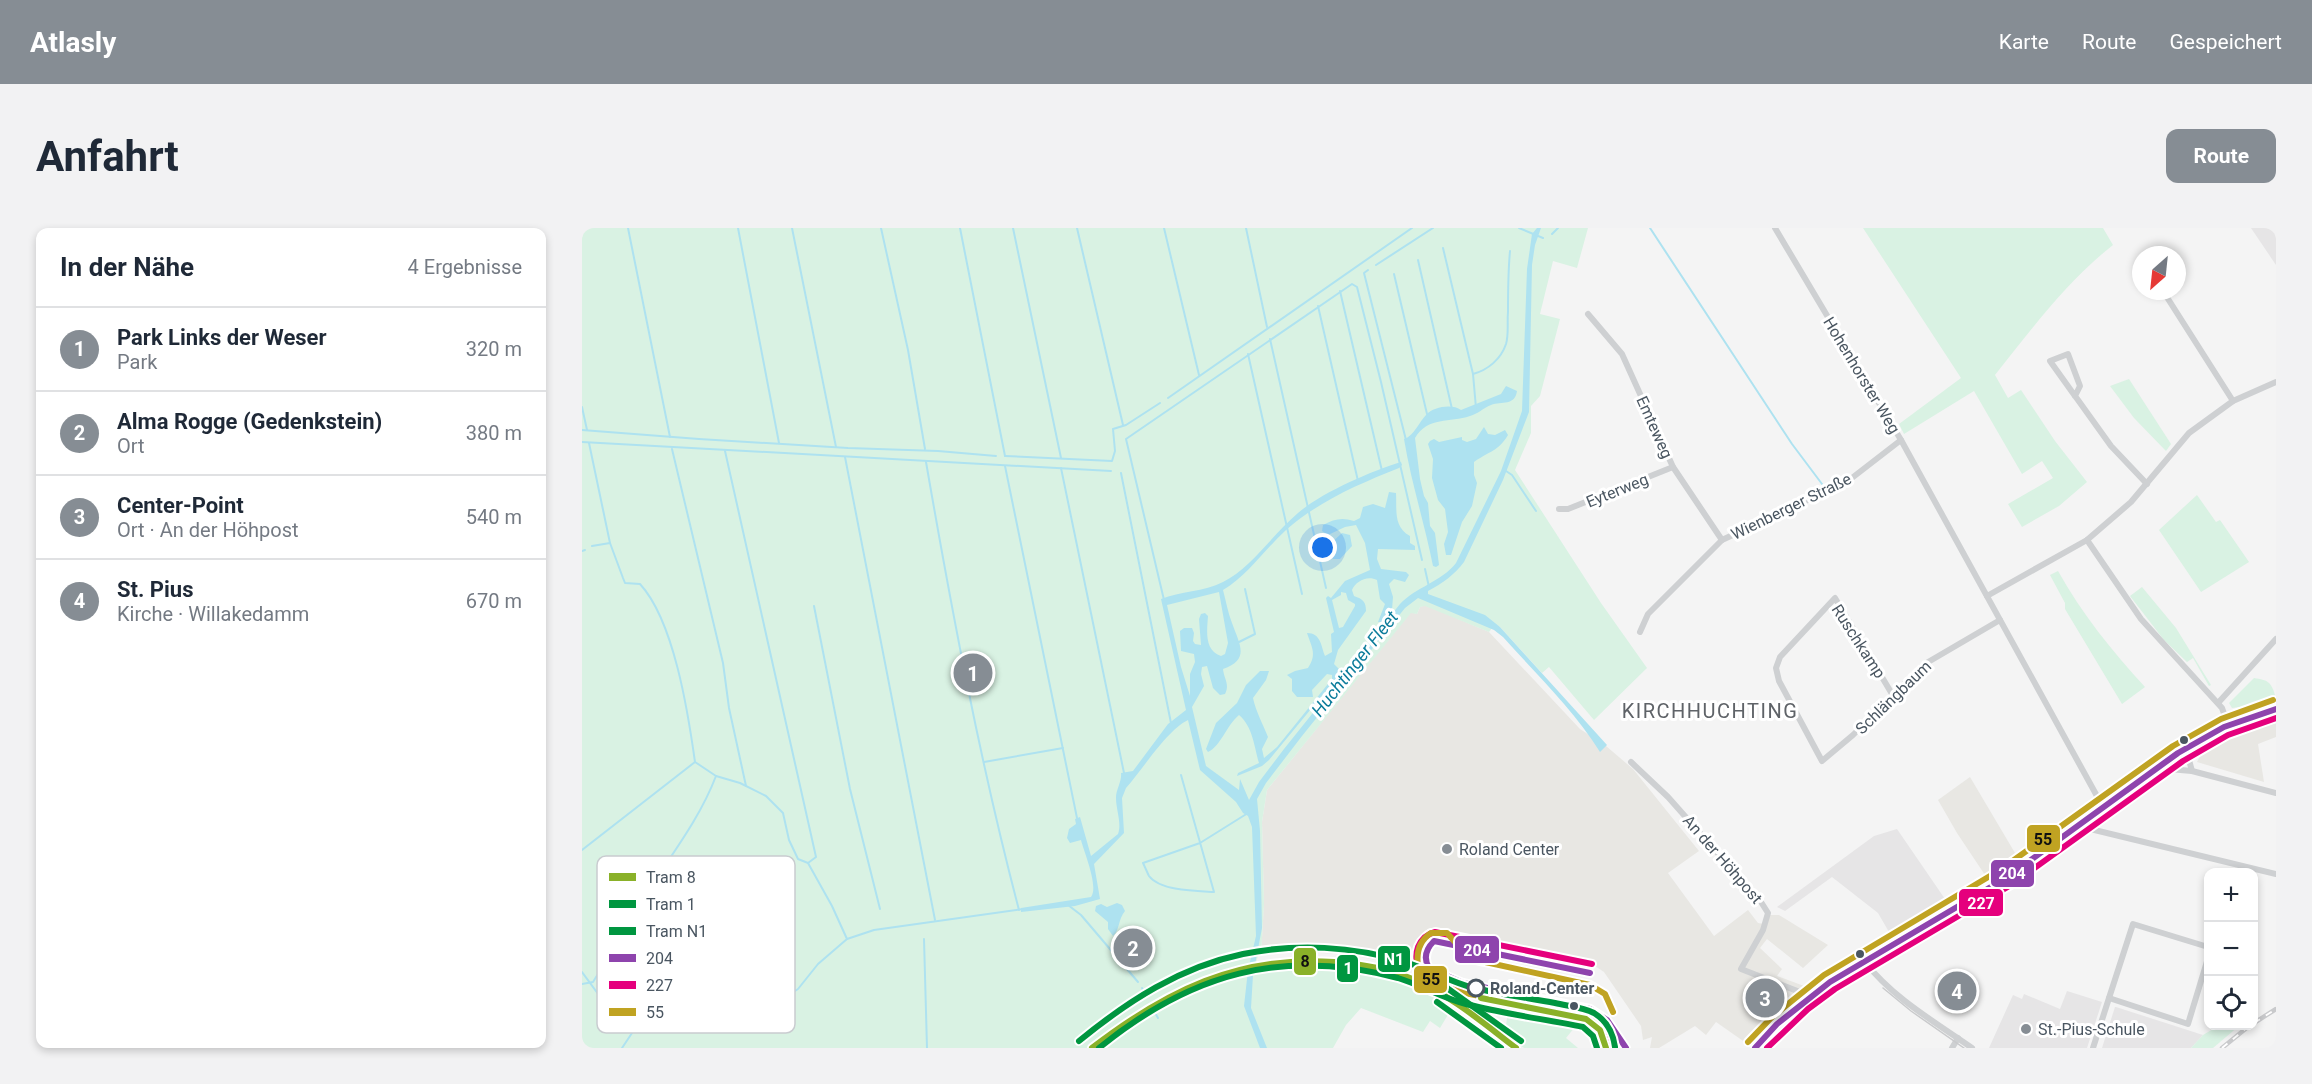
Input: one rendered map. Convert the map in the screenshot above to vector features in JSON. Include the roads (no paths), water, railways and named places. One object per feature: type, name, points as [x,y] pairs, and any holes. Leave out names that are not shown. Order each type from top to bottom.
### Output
[{"type":"main road","points":[[1755,1048],[1782,1018],[1809,996],[1976,897],[2189,747],[2228,725],[2276,709]]},
{"type":"street","name":"Hohenhorster Weg","points":[[1775,228],[1901,440],[2103,807]]},
{"type":"street","points":[[2169,300],[2233,401]]},
{"type":"street","name":"Emteweg","points":[[1588,314],[1622,354],[1673,467],[1722,540]]},
{"type":"street","points":[[2074,396],[2080,386],[2068,354],[2050,361],[2074,396],[2111,446],[2147,483]]},
{"type":"street","points":[[1987,596],[2087,540],[2125,508],[2189,432],[2233,401],[2276,382]]},
{"type":"street","name":"Wienberger Straße","points":[[1640,632],[1648,614],[1722,540],[1848,481],[1901,440]]},
{"type":"street","name":"Eyterweg","points":[[1559,509],[1568,509],[1673,467]]},
{"type":"street","points":[[2087,540],[2146,626],[2222,708],[2228,725]]},
{"type":"street","name":"Ruschkamp","points":[[1822,762],[1785,695],[1776,668],[1780,657],[1835,598],[1893,694]]},
{"type":"street","name":"Schlängbaum","points":[[1822,762],[1853,735],[1923,665],[2000,620]]},
{"type":"street","points":[[2218,703],[2276,639]]},
{"type":"street","points":[[2189,747],[2192,771]]},
{"type":"street","name":"An der Höhpost","points":[[1631,762],[1668,797],[1754,894],[1768,913],[1763,930],[1741,969],[1809,996]]},
{"type":"street","points":[[2157,768],[2192,771],[2276,793]]},
{"type":"street","points":[[2078,826],[2276,874]]},
{"type":"street","points":[[2093,1048],[2133,924],[2204,946]]},
{"type":"street","points":[[1866,962],[1880,980],[1907,1003],[1972,1048]]},
{"type":"street","points":[[2109,998],[2188,1024],[2204,971]]},
{"type":"street","points":[[1953,1048],[1958,1038]]},
{"type":"water","name":"Huchtinger Fleet","points":[[1537,228],[1541,228],[1535,245],[1532,265],[1529,412],[1503,480],[1464,562],[1448,578],[1428,591],[1428,594],[1485,615],[1500,627],[1607,745],[1600,752],[1567,707],[1494,630],[1418,598],[1405,608],[1302,736],[1266,783],[1257,799],[1262,928],[1253,975],[1251,1008],[1267,1048],[1260,1048],[1244,1006],[1248,970],[1256,936],[1252,827],[1248,816],[1243,813],[1236,802],[1200,770],[1188,720],[1172,732],[1126,788],[1122,798],[1124,833],[1094,864],[1100,899],[1075,906],[1021,912],[1021,908],[1091,897],[1092,878],[1081,840],[1070,843],[1067,838],[1069,829],[1076,824],[1075,819],[1080,817],[1091,856],[1118,834],[1116,798],[1121,773],[1133,771],[1168,724],[1186,710],[1161,599],[1208,588],[1223,582],[1252,560],[1289,521],[1308,505],[1347,483],[1401,462],[1402,465],[1399,468],[1340,494],[1312,510],[1286,530],[1256,562],[1223,590],[1240,644],[1240,656],[1232,665],[1223,669],[1227,684],[1225,694],[1220,695],[1213,688],[1207,666],[1202,667],[1204,686],[1192,707],[1206,766],[1239,790],[1240,779],[1249,800],[1259,782],[1284,749],[1400,604],[1450,570],[1456,563],[1501,471],[1522,411],[1527,269],[1532,234]],"holes":[[[1219,592],[1228,643],[1225,654],[1221,656],[1212,649],[1208,639],[1208,616],[1205,613],[1201,614],[1199,619],[1201,645],[1193,641],[1192,628],[1184,628],[1180,631],[1181,651],[1194,654],[1195,662],[1190,674],[1190,696],[1167,605]]]},
{"type":"water","points":[[1506,386],[1517,391],[1511,401],[1491,405],[1470,416],[1433,423],[1420,431],[1415,438],[1420,479],[1428,503],[1430,526],[1435,533],[1439,565],[1433,566],[1404,439],[1411,435],[1429,412],[1449,407],[1461,410],[1501,394]]},
{"type":"water","points":[[1484,427],[1488,434],[1495,435],[1505,430],[1508,435],[1497,448],[1474,462],[1474,475],[1477,483],[1472,506],[1462,522],[1451,555],[1446,555],[1444,544],[1448,532],[1445,509],[1438,500],[1432,478],[1433,459],[1428,444],[1434,439],[1439,442],[1462,437],[1462,440],[1467,442],[1476,439]]},
{"type":"water","points":[[1389,492],[1396,493],[1398,523],[1410,536],[1410,543],[1415,546],[1415,550],[1378,549],[1377,559],[1381,569],[1406,572],[1409,575],[1405,582],[1394,579],[1389,584],[1393,597],[1392,610],[1381,622],[1378,622],[1385,604],[1380,599],[1377,580],[1366,579],[1356,584],[1352,590],[1354,596],[1363,601],[1366,611],[1338,650],[1334,664],[1339,669],[1339,675],[1269,760],[1262,766],[1237,776],[1238,773],[1259,763],[1250,731],[1239,715],[1213,749],[1208,752],[1206,749],[1216,723],[1237,703],[1246,685],[1260,671],[1269,671],[1266,680],[1253,698],[1268,737],[1262,749],[1264,758],[1277,747],[1332,679],[1332,675],[1327,674],[1312,690],[1313,697],[1297,697],[1292,691],[1292,679],[1287,675],[1308,668],[1312,659],[1313,651],[1307,633],[1318,638],[1325,656],[1332,652],[1331,634],[1334,632],[1326,598],[1328,596],[1331,598],[1345,581],[1370,570],[1365,543],[1356,525],[1345,527],[1328,535],[1322,531],[1323,525],[1338,519],[1354,521],[1360,518],[1363,507],[1373,504],[1385,508]],"holes":[[[1341,592],[1346,593],[1348,600],[1355,606],[1343,627],[1339,628],[1332,600],[1341,595]]]},
{"type":"water","points":[[1342,533],[1350,535],[1352,546],[1340,559],[1333,559],[1328,551],[1330,544]]},
{"type":"water","points":[[1117,903],[1122,905],[1125,911],[1113,936],[1108,929],[1108,922],[1095,911],[1096,906],[1101,904],[1107,907]]},
{"type":"waterway","points":[[628,228],[670,437]]},
{"type":"waterway","points":[[738,228],[779,443]]},
{"type":"waterway","points":[[792,228],[836,447]]},
{"type":"waterway","points":[[881,228],[908,350],[925,449]]},
{"type":"waterway","points":[[960,228],[1005,456]]},
{"type":"waterway","points":[[1013,228],[1061,458]]},
{"type":"waterway","points":[[1077,228],[1123,425]]},
{"type":"waterway","points":[[1164,228],[1199,375]]},
{"type":"waterway","points":[[1246,228],[1267,327]]},
{"type":"waterway","points":[[1168,398],[1412,228]]},
{"type":"waterway","points":[[1376,265],[1433,228]]},
{"type":"waterway","points":[[1519,228],[1543,238]]},
{"type":"waterway","points":[[1552,234],[1558,228]]},
{"type":"waterway","points":[[1650,228],[1792,444],[1822,484]]},
{"type":"waterway","points":[[1443,248],[1473,374],[1476,408]]},
{"type":"waterway","points":[[1473,374],[1493,363],[1506,344],[1510,251]]},
{"type":"waterway","points":[[1418,260],[1452,409]]},
{"type":"waterway","points":[[1368,270],[1364,273],[1406,440]]},
{"type":"waterway","points":[[1394,274],[1427,414]]},
{"type":"waterway","points":[[1164,600],[1126,439],[1352,284],[1357,287],[1422,560]]},
{"type":"waterway","points":[[1340,291],[1382,471]]},
{"type":"waterway","points":[[1318,306],[1358,481]]},
{"type":"waterway","points":[[1270,339],[1326,588]]},
{"type":"waterway","points":[[1248,354],[1302,594]]},
{"type":"waterway","points":[[1005,456],[1112,461],[1115,451],[1113,429],[1126,425],[1160,403]]},
{"type":"waterway","points":[[582,407],[587,430]]},
{"type":"waterway","points":[[582,430],[996,456]]},
{"type":"waterway","points":[[582,442],[1111,471]]},
{"type":"waterway","points":[[589,443],[610,543],[625,583],[640,584],[652,600],[670,643],[678,668],[695,762],[716,776],[740,783],[766,796],[783,813],[789,840],[798,859],[808,863],[847,939]]},
{"type":"waterway","points":[[672,449],[723,663],[729,708],[746,786]]},
{"type":"waterway","points":[[725,451],[816,857],[808,863]]},
{"type":"waterway","points":[[845,457],[935,920]]},
{"type":"waterway","points":[[926,462],[968,687],[1019,910]]},
{"type":"waterway","points":[[1005,466],[1077,818]]},
{"type":"waterway","points":[[1061,468],[1124,773]]},
{"type":"waterway","points":[[1506,471],[1512,475],[1536,511]]},
{"type":"waterway","points":[[1121,473],[1171,723]]},
{"type":"waterway","points":[[592,546],[610,543]]},
{"type":"waterway","points":[[1425,569],[1429,587]]},
{"type":"waterway","points":[[1239,642],[1255,634],[1245,589]]},
{"type":"waterway","points":[[814,606],[850,789],[880,909]]},
{"type":"waterway","points":[[984,762],[1063,748]]},
{"type":"waterway","points":[[582,850],[695,762]]},
{"type":"waterway","points":[[1181,775],[1214,892],[1161,885],[1149,876],[1143,863],[1200,843],[1248,813]]},
{"type":"waterway","points":[[671,856],[694,821],[716,776]]},
{"type":"waterway","points":[[1068,905],[1081,915],[1138,982]]},
{"type":"waterway","points":[[795,991],[818,964],[847,939],[874,930],[1023,909]]},
{"type":"waterway","points":[[924,939],[927,1048]]},
{"type":"waterway","points":[[582,972],[597,992]]},
{"type":"waterway","points":[[582,984],[593,982],[597,975]]},
{"type":"waterway","points":[[1142,988],[1146,995]]},
{"type":"waterway","points":[[1154,1011],[1158,1018]]},
{"type":"waterway","points":[[622,1048],[632,1033]]},
{"type":"tram line","name":"N1","points":[[1079,1041],[1136,999],[1198,967],[1243,954],[1304,947],[1365,952],[1414,965],[1474,988],[1585,1009],[1599,1016],[1606,1023],[1613,1036],[1615,1047]]},
{"type":"tram line","name":"8","points":[[1092,1048],[1148,1010],[1205,981],[1266,964],[1299,961],[1363,965],[1410,978],[1452,1000],[1516,1048]]},
{"type":"tram line","name":"1","points":[[1099,1048],[1133,1022],[1168,1001],[1203,985],[1239,974],[1276,967],[1315,965],[1356,969],[1398,978],[1466,1004],[1583,1027],[1593,1036],[1597,1048]]},
{"type":"tram line","points":[[1383,970],[1591,1011],[1605,1019],[1624,1048]]},
{"type":"tram line","name":"N1","points":[[1447,988],[1521,1041]]},
{"type":"tram line","points":[[1883,988],[1911,1011],[1964,1048]]},
{"type":"tram line","name":"8","points":[[1481,998],[1586,1019],[1600,1030],[1606,1048]]},
{"type":"tram line","name":"1","points":[[1437,1002],[1501,1048]]},
{"type":"tram line","points":[[1491,1006],[1536,1015],[1574,1016]]},
{"type":"railway","points":[[2258,1020],[2276,1009]]},
{"type":"railway","points":[[2222,1048],[2244,1030]]},
{"type":"place","name":"Park Links der Weser","points":[[973,673]]},
{"type":"place","name":"Roland Center","points":[[1447,849]]},
{"type":"place","name":"Alma Rogge (Gedenkstein)","points":[[1133,948]]},
{"type":"place","name":"Roland-Center","points":[[1476,988]]},
{"type":"place","name":"St. Pius","points":[[1957,991]]},
{"type":"place","name":"Center-Point","points":[[1765,998]]},
{"type":"place","name":"St.-Pius-Schule","points":[[2026,1029]]},
{"type":"district","name":"KIRCHHUCHTING","points":[[1710,711]]}]
